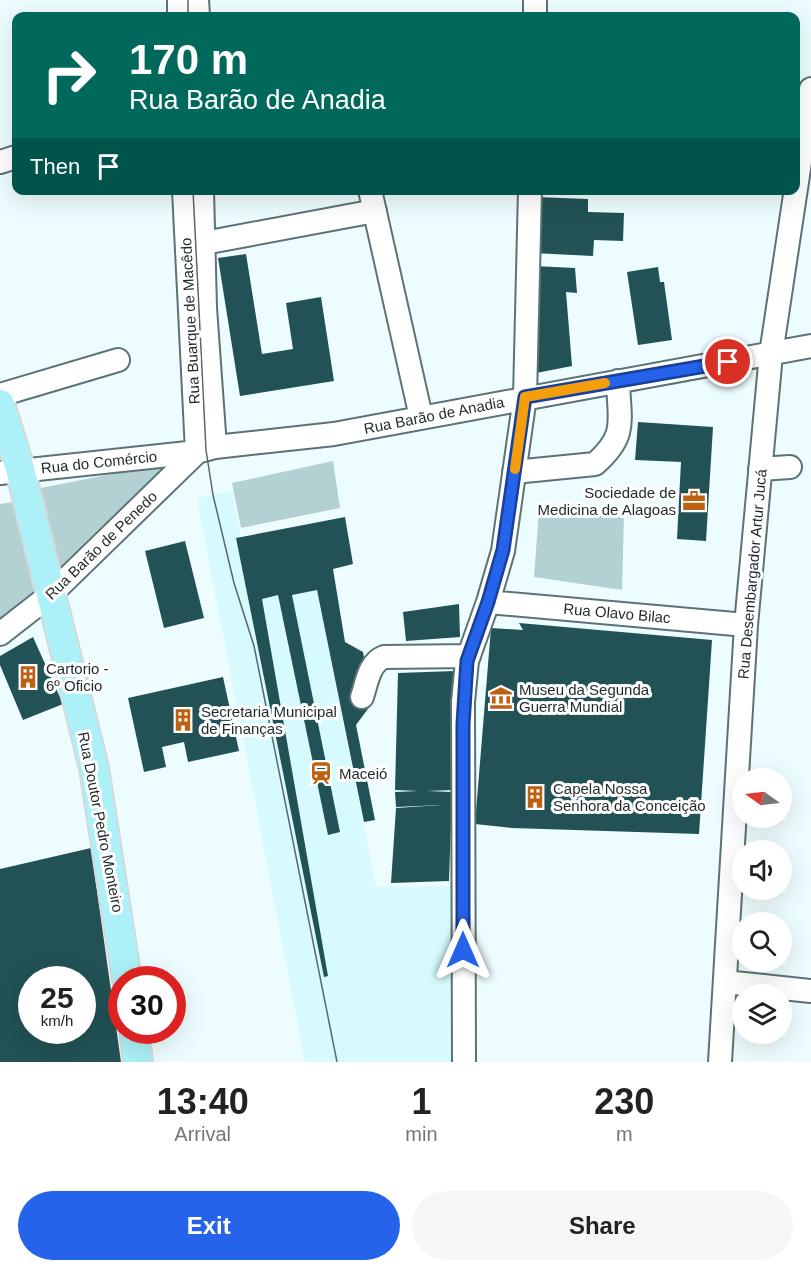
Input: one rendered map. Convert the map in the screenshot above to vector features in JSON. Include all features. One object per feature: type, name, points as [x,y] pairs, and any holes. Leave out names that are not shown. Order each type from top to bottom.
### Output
[{"type":"main road","name":"Rua Doutor Pedro Monteiro","points":[[0,404],[10,471],[51,595],[94,768],[126,966]]},
{"type":"main road","points":[[136,1044],[138,1062]]},
{"type":"street","name":"Rua Desembargador Artur Jucá","points":[[800,162],[811,89]]},
{"type":"street","name":"Rua Buarque de Macêdo","points":[[184,195],[206,449]]},
{"type":"street","name":"Rua Buarque de Macêdo","points":[[202,195],[210,396],[206,449]]},
{"type":"street","points":[[464,1062],[463,724],[469,656],[503,550],[525,397],[530,195]]},
{"type":"street","name":"Rua Desembargador Artur Jucá","points":[[720,1062],[746,625],[771,354],[795,195]]},
{"type":"street","points":[[204,243],[372,201],[422,417]]},
{"type":"street","name":"Rua Barão de Anadia","points":[[206,449],[334,434],[811,346]]},
{"type":"street","points":[[0,394],[118,360]]},
{"type":"street","points":[[514,472],[595,464],[602,458],[617,441],[619,432],[618,381]]},
{"type":"street","name":"Rua do Comércio","points":[[10,471],[206,449]]},
{"type":"street","name":"Rua Barão de Penedo","points":[[0,634],[51,595],[206,449]]},
{"type":"street","points":[[760,469],[790,467]]},
{"type":"street","name":"Rua Olavo Bilac","points":[[488,602],[746,625]]},
{"type":"street","points":[[362,697],[372,666],[384,657],[469,656]]},
{"type":"street","points":[[724,982],[811,991]]},
{"type":"shaded area","points":[[187,459],[61,579],[36,489]]},
{"type":"shaded area","points":[[333,461],[340,508],[241,528],[232,483]]},
{"type":"shaded area","points":[[232,491],[247,572],[317,590],[376,887],[451,886],[451,1062],[305,1062],[197,498]]},
{"type":"shaded area","points":[[20,501],[47,595],[0,626],[0,504]]},
{"type":"shaded area","points":[[539,511],[624,515],[622,590],[534,577]]},
{"type":"building","points":[[536,197],[588,199],[588,212],[624,213],[623,241],[594,240],[593,256],[533,253]]},
{"type":"building","points":[[246,254],[262,354],[293,349],[286,303],[321,297],[334,381],[240,396],[218,258]]},
{"type":"building","points":[[534,266],[575,268],[577,293],[566,292],[572,366],[531,374]]},
{"type":"building","points":[[658,267],[660,282],[664,282],[672,340],[638,345],[627,272]]},
{"type":"building","name":"Sociedade de Medicina de Alagoas","points":[[638,422],[713,427],[706,541],[677,539],[681,462],[635,460]]},
{"type":"building","name":"Maceió","points":[[345,517],[353,564],[333,569],[345,642],[363,652],[373,702],[356,725],[375,820],[364,822],[317,590],[292,595],[340,832],[328,835],[278,595],[262,599],[328,976],[324,977],[236,538]]},
{"type":"building","points":[[185,541],[204,618],[164,628],[145,551]]},
{"type":"building","points":[[459,604],[460,637],[406,641],[403,612]]},
{"type":"building","points":[[519,623],[712,640],[699,834],[512,828],[475,824],[491,628],[523,630]]},
{"type":"building","name":"Cartorio - 6º Oficio","points":[[33,637],[63,704],[23,720],[0,665],[0,656]]},
{"type":"building","points":[[455,671],[453,790],[427,791],[452,792],[449,881],[391,883],[396,808],[442,805],[396,807],[395,792],[418,791],[395,790],[398,673]]},
{"type":"building","name":"Secretaria Municipal de Finanças","points":[[223,677],[239,751],[188,762],[184,742],[162,747],[166,767],[144,772],[128,698]]},
{"type":"building","points":[[91,848],[108,969],[108,1044],[118,1044],[121,1062],[0,1062],[0,869]]},
{"type":"tram line","points":[[188,0],[188,12]]},
{"type":"tram line","points":[[193,195],[206,450],[213,495],[234,583],[254,646],[337,1062]]},
{"type":"slow traffic","points":[[515,469],[525,397],[605,383]]},
{"type":"place","name":"Sociedade de Medicina de Alagoas","points":[[694,501]]},
{"type":"place","name":"Cartorio - 6º Oficio","points":[[28,677]]},
{"type":"place","name":"Museu da Segunda Guerra Mundial","points":[[501,698]]},
{"type":"place","name":"Secretaria Municipal de Finanças","points":[[183,720]]},
{"type":"place","name":"Maceió","points":[[321,773]]},
{"type":"place","name":"Capela Nossa Senhora da Conceição","points":[[535,797]]},
{"type":"route","points":[[463,950],[463,702],[467,661],[503,550],[525,397],[728,362]]}]
